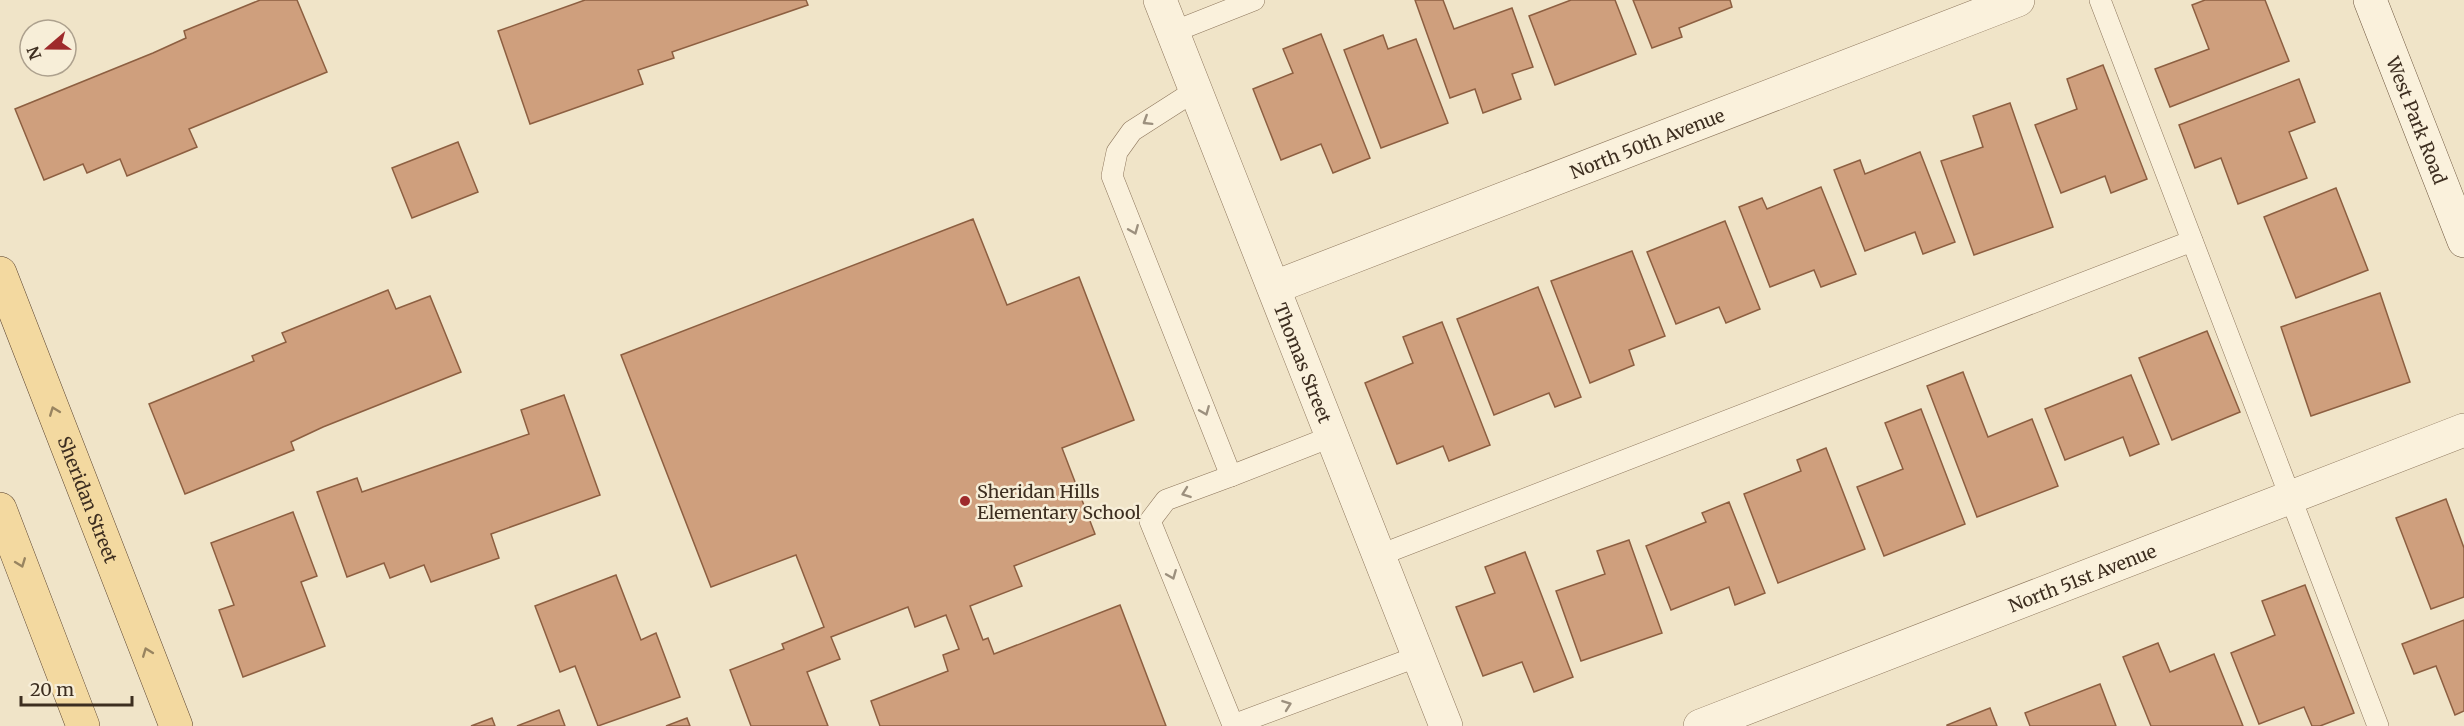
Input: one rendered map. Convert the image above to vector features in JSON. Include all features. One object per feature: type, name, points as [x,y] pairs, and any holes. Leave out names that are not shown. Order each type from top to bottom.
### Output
[{"type":"main road","name":"Sheridan Street","points":[[3,288],[176,726]]},
{"type":"main road","points":[[0,509],[83,726]]},
{"type":"street","name":"Thomas Street","points":[[1160,0],[1275,286],[1446,726]]},
{"type":"street","name":"North 50th Avenue","points":[[1275,286],[2018,0]]},
{"type":"street","name":"West Park Road","points":[[2370,0],[2464,241]]},
{"type":"street","name":"North 51st Avenue","points":[[1700,726],[2464,430]]},
{"type":"lane","points":[[1173,32],[1254,0]]},
{"type":"lane","points":[[2100,0],[2378,726]]},
{"type":"lane","points":[[1196,90],[1132,131],[1117,152],[1112,176],[1231,476]]},
{"type":"lane","points":[[1380,555],[2192,241]]},
{"type":"lane","points":[[1333,436],[1166,500],[1150,521],[1233,725],[1419,656]]},
{"type":"building","points":[[260,0],[297,0],[327,72],[189,129],[197,147],[127,176],[120,159],[87,173],[83,164],[44,180],[15,109],[153,53],[186,38],[184,31]]},
{"type":"building","points":[[585,0],[806,0],[808,5],[672,52],[674,58],[638,70],[643,84],[530,124],[498,31]]},
{"type":"building","points":[[1415,0],[1443,0],[1454,29],[1512,8],[1533,67],[1512,74],[1521,99],[1483,113],[1475,89],[1450,98]]},
{"type":"building","points":[[1571,0],[1615,0],[1636,54],[1555,85],[1529,16]]},
{"type":"building","points":[[1633,0],[1730,0],[1732,7],[1679,28],[1682,37],[1652,48]]},
{"type":"building","points":[[2205,0],[2265,0],[2289,61],[2170,107],[2155,69],[2209,49],[2192,5]]},
{"type":"building","points":[[1321,34],[1370,158],[1333,173],[1321,144],[1281,160],[1253,89],[1293,73],[1283,49]]},
{"type":"building","points":[[1383,35],[1388,49],[1416,39],[1448,123],[1381,148],[1344,50]]},
{"type":"building","points":[[2103,65],[2147,179],[2111,193],[2105,176],[2061,193],[2035,125],[2077,109],[2067,79]]},
{"type":"building","points":[[2299,79],[2315,122],[2289,132],[2307,178],[2238,204],[2221,158],[2195,168],[2179,125]]},
{"type":"building","points":[[2010,103],[2053,227],[1974,255],[1941,161],[1983,147],[1973,116]]},
{"type":"building","points":[[458,142],[478,192],[412,218],[392,168]]},
{"type":"building","points":[[1920,152],[1955,242],[1923,254],[1915,232],[1865,251],[1834,170],[1860,160],[1865,174]]},
{"type":"building","points":[[1821,187],[1856,274],[1821,287],[1814,270],[1770,287],[1739,207],[1762,198],[1767,209]]},
{"type":"building","points":[[2336,188],[2368,270],[2296,298],[2264,217]]},
{"type":"building","points":[[973,219],[1007,305],[1079,277],[1134,420],[1062,448],[1095,534],[1014,566],[1022,586],[970,606],[983,640],[988,638],[994,654],[1120,605],[1166,726],[880,726],[871,701],[948,671],[943,655],[959,649],[946,615],[915,627],[908,607],[831,637],[840,659],[807,672],[828,726],[751,726],[730,670],[784,649],[782,644],[824,627],[796,555],[711,587],[621,355]]},
{"type":"building","points":[[1725,221],[1760,309],[1726,323],[1719,307],[1676,324],[1647,252]]},
{"type":"building","points":[[1632,251],[1665,336],[1629,350],[1634,365],[1590,383],[1551,281]]},
{"type":"building","points":[[1538,287],[1581,397],[1555,407],[1549,393],[1494,415],[1457,319]]},
{"type":"building","points":[[388,290],[396,309],[430,296],[461,372],[323,427],[291,442],[294,450],[185,494],[149,404],[254,361],[252,356],[286,342],[282,333]]},
{"type":"building","points":[[2380,293],[2410,382],[2311,416],[2281,327]]},
{"type":"building","points":[[1442,322],[1490,445],[1449,461],[1443,446],[1397,464],[1365,383],[1413,363],[1403,337]]},
{"type":"building","points":[[2207,331],[2240,412],[2172,440],[2139,358]]},
{"type":"building","points":[[1963,372],[1988,437],[2032,419],[2058,486],[1977,517],[1927,386]]},
{"type":"building","points":[[2131,375],[2159,444],[2130,456],[2123,437],[2065,460],[2045,409]]},
{"type":"building","points":[[564,395],[600,495],[491,534],[499,558],[431,582],[424,565],[390,578],[384,563],[347,577],[317,492],[357,478],[362,492],[529,434],[521,410]]},
{"type":"building","points":[[1921,409],[1965,524],[1884,556],[1857,487],[1903,469],[1885,423]]},
{"type":"building","points":[[1826,448],[1865,549],[1778,583],[1744,494],[1801,471],[1797,460]]},
{"type":"building","points":[[2446,499],[2464,548],[2464,597],[2431,609],[2396,518]]},
{"type":"building","points":[[1729,502],[1765,593],[1735,605],[1729,587],[1671,610],[1646,546],[1706,522],[1702,513]]},
{"type":"building","points":[[293,512],[317,576],[301,582],[325,646],[243,677],[219,610],[234,605],[211,543]]},
{"type":"building","points":[[1629,540],[1662,633],[1581,661],[1556,591],[1605,574],[1597,551]]},
{"type":"building","points":[[1525,552],[1573,677],[1534,692],[1522,662],[1483,676],[1456,607],[1495,593],[1485,567]]},
{"type":"building","points":[[616,575],[641,640],[656,633],[680,697],[598,726],[575,666],[560,672],[535,606]]},
{"type":"building","points":[[2305,585],[2354,713],[2320,726],[2312,726],[2304,707],[2259,724],[2231,653],[2275,635],[2262,601]]},
{"type":"building","points":[[2464,620],[2464,711],[2455,715],[2436,666],[2414,674],[2402,644]]},
{"type":"building","points":[[2158,643],[2170,672],[2214,654],[2243,726],[2151,726],[2123,657]]},
{"type":"building","points":[[2100,684],[2116,726],[2030,726],[2025,713]]},
{"type":"building","points":[[1990,708],[1997,726],[1947,726],[1947,725]]},
{"type":"building","points":[[559,710],[565,726],[517,726]]},
{"type":"building","points":[[492,718],[495,726],[471,726]]},
{"type":"building","points":[[687,718],[690,726],[666,726]]},
{"type":"place","name":"Sheridan Hills Elementary School","points":[[965,501]]}]
